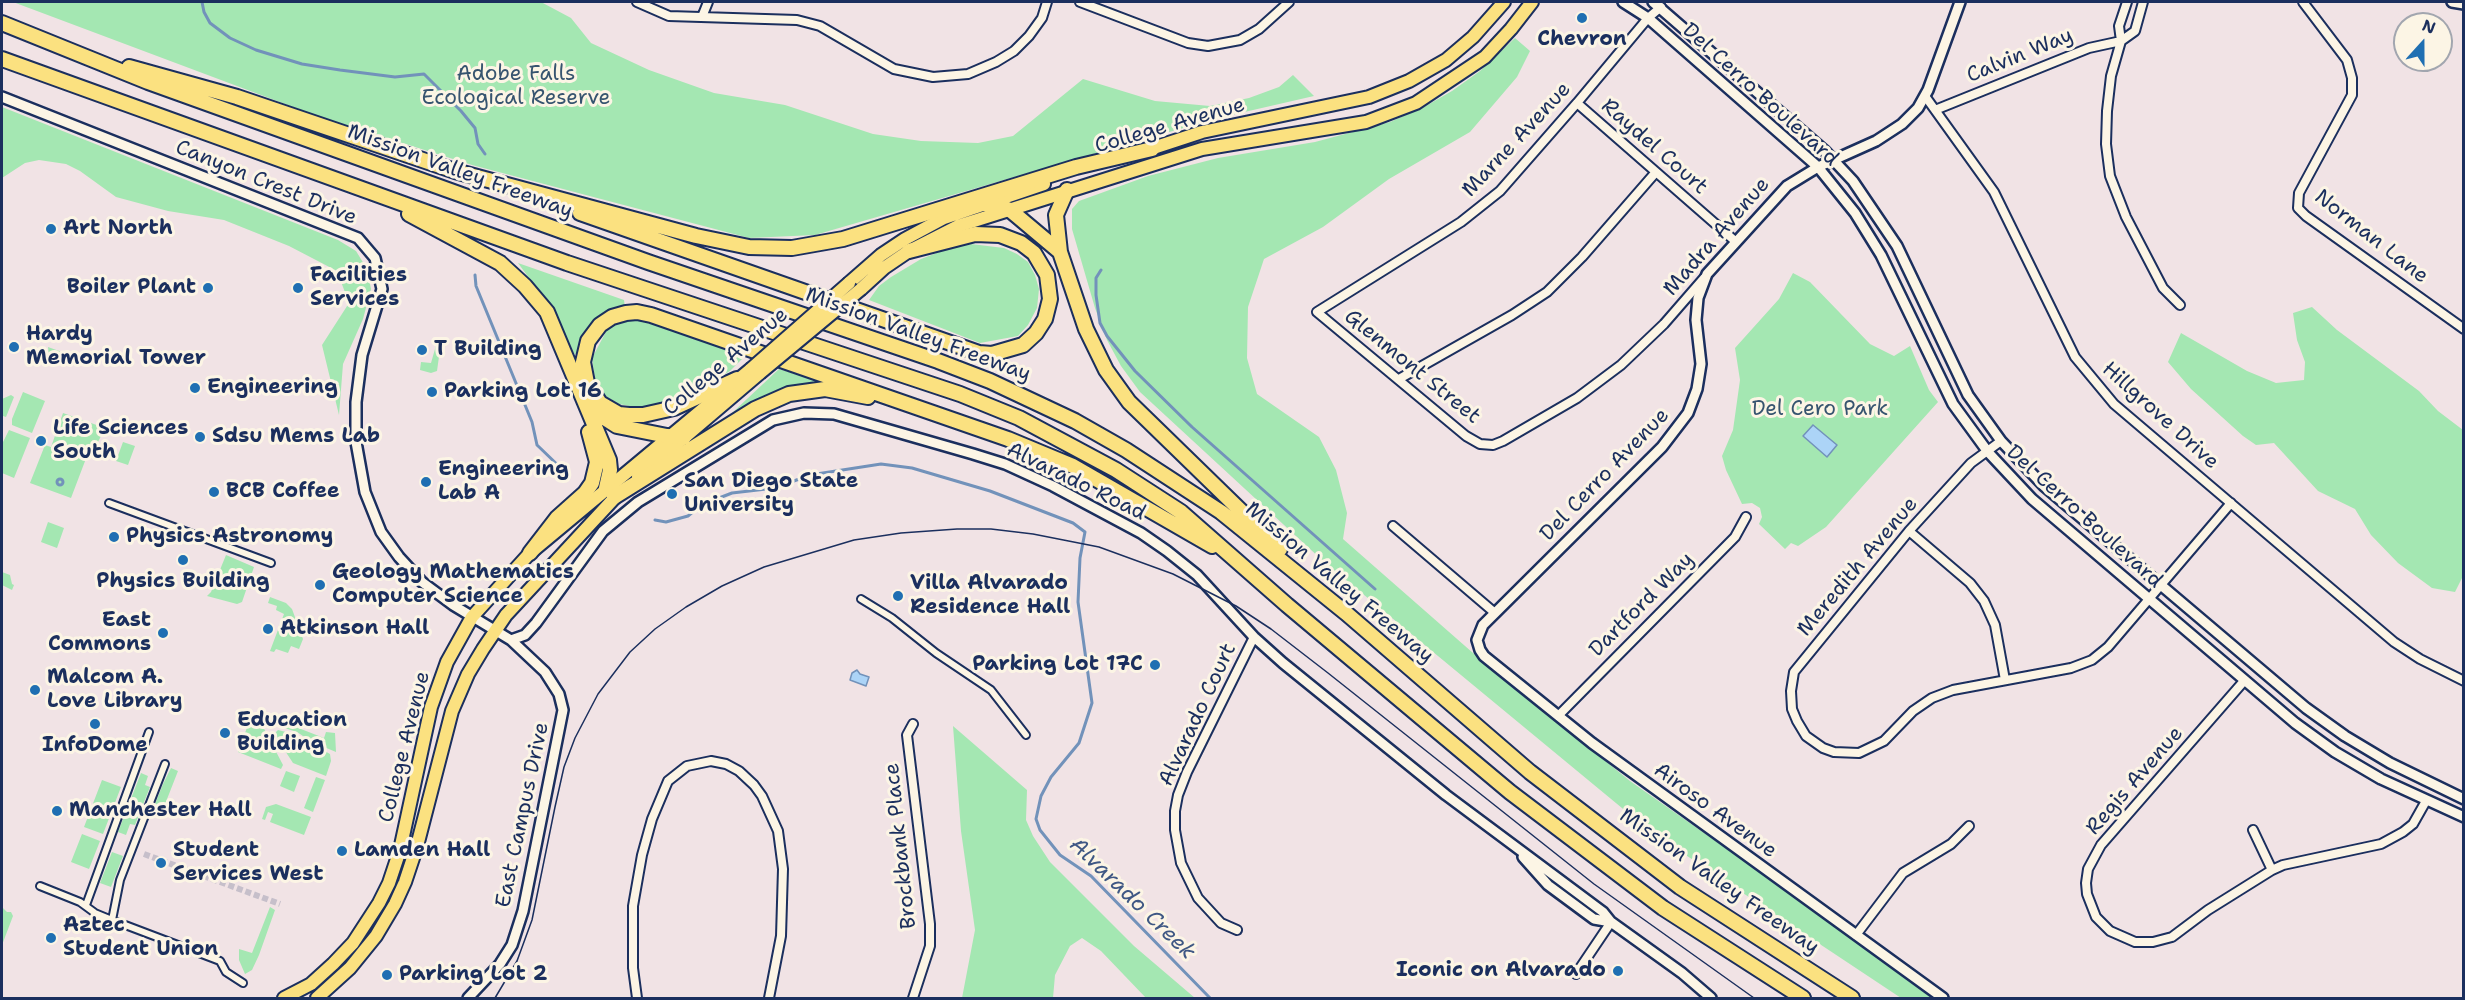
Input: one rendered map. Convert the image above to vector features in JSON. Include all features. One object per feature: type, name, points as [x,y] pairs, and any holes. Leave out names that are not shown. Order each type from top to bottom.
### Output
[{"type":"highway","name":"Mission Valley Freeway","points":[[2,23],[148,82],[990,381],[1057,412],[1136,456],[1221,512],[1346,613],[1530,772],[1680,887],[1852,999]]},
{"type":"highway","points":[[55,46],[237,97],[979,353],[1004,352],[1023,345],[1036,333],[1045,319],[1050,299],[1047,275],[1034,253],[1021,243],[1000,235],[975,234],[909,251]]},
{"type":"highway","name":"Mission Valley Freeway","points":[[2,59],[376,195],[684,303],[983,402],[1019,418],[1116,470],[1182,512],[1510,792],[1663,908],[1803,999]]},
{"type":"highway","points":[[455,171],[716,241],[749,247],[783,248],[818,245],[843,239],[1076,167],[1152,149]]},
{"type":"highway","points":[[1068,190],[1056,215],[1060,252],[1086,330],[1106,370],[1129,402],[1346,613]]},
{"type":"highway","points":[[376,195],[500,263],[525,286],[552,321],[609,460],[610,492],[755,409],[789,394],[825,389],[939,415]]},
{"type":"highway","points":[[984,204],[1010,210],[1060,252]]},
{"type":"highway","points":[[530,553],[557,518],[585,493],[594,478],[597,462],[589,432],[537,302]]},
{"type":"highway","points":[[737,379],[674,408],[643,415],[629,415],[620,414],[600,403],[587,383],[583,373],[583,362],[588,341],[600,325],[612,317],[637,312],[1008,439],[1073,466],[1239,562]]},
{"type":"highway","points":[[587,406],[617,426],[684,437]]},
{"type":"main road","name":"College Avenue","points":[[284,999],[295,995],[325,971],[354,943],[372,917],[389,883],[400,850],[431,707],[447,662],[472,617],[530,553],[684,437],[881,255],[944,218],[1202,132],[1369,98],[1409,81],[1452,55],[1473,37],[1504,2]]},
{"type":"main road","name":"College Avenue","points":[[317,999],[350,968],[376,936],[395,904],[417,846],[439,756],[461,689],[494,631],[610,492],[667,436],[737,379],[755,371],[861,289],[884,268],[909,251],[958,226],[1202,149],[1366,122],[1416,103],[1485,57],[1532,2]]},
{"type":"street","points":[[637,2],[669,16],[798,20],[820,26],[894,69],[933,77],[968,74],[1014,51],[1042,18],[1047,2]]},
{"type":"street","points":[[702,17],[708,2]]},
{"type":"street","points":[[1080,2],[1188,43],[1208,46],[1240,40],[1259,29],[1289,2]]},
{"type":"street","name":"Del Cerro Boulevard","points":[[1623,2],[1648,18],[1818,167],[1855,213],[1881,255],[1953,404],[1988,452],[2032,499],[2295,723],[2335,752],[2381,779],[2463,817]]},
{"type":"street","name":"Madra Avenue","points":[[1487,445],[1503,441],[1577,398],[1635,353],[1664,324],[1787,186],[1818,167],[1876,141],[1902,124],[1925,96],[1960,2]]},
{"type":"street","points":[[2127,2],[2119,26],[2121,41],[2111,76],[2107,111],[2106,144],[2110,176],[2126,217],[2163,288],[2180,305]]},
{"type":"street","points":[[2121,41],[2134,31],[2143,2]]},
{"type":"street","name":"Norman Lane","points":[[2303,2],[2347,60],[2352,78],[2352,95],[2299,193],[2298,208],[2463,329]]},
{"type":"street","points":[[2452,2],[2463,4]]},
{"type":"street","name":"Del Cerro Boulevard","points":[[1657,4],[1834,160],[1854,181],[1889,232],[1907,264],[1968,395],[2001,441],[2044,486],[2306,708],[2345,736],[2390,763],[2463,799]]},
{"type":"street","name":"Marne Avenue","points":[[1317,312],[1461,222],[1500,191],[1577,103],[1657,4]]},
{"type":"street","name":"Calvin Way","points":[[1935,110],[2089,48],[2121,41]]},
{"type":"street","name":"Hillgrove Drive","points":[[1925,96],[1994,192],[2074,357],[2114,404],[2394,642],[2420,659],[2463,681]]},
{"type":"street","name":"Canyon Crest Drive","points":[[2,97],[358,238],[370,251],[381,278],[381,289],[362,355],[356,402],[356,442],[365,492],[381,532],[399,557],[422,582],[494,631]]},
{"type":"street","name":"Raydel Court","points":[[1577,103],[1736,241]]},
{"type":"street","points":[[1399,379],[1512,315],[1547,292],[1582,257],[1656,172]]},
{"type":"street","name":"Del Cerro Avenue","points":[[1477,640],[1483,625],[1662,447],[1685,418],[1693,402],[1699,377],[1701,352],[1696,309],[1707,274]]},
{"type":"street","name":"Glenmont Street","points":[[1317,312],[1466,436],[1487,445]]},
{"type":"street","name":"Alvarado Road","points":[[511,640],[525,635],[531,629],[603,531],[638,502],[763,425],[783,417],[814,412],[844,416],[974,454],[1005,464],[1053,486],[1141,533],[1180,561],[1197,575],[1254,637],[1283,663],[1446,795],[1604,912],[1611,922],[1682,973],[1711,999]]},
{"type":"street","name":"Meredith Avenue","points":[[2001,441],[1971,463],[1909,531],[1794,672],[1791,691],[1792,709],[1806,736],[1823,748],[1834,752],[1859,753],[1884,741],[1914,711],[1932,698],[1953,690],[2005,680]]},
{"type":"street","points":[[109,503],[271,562]]},
{"type":"street","points":[[1909,531],[1970,583],[1984,601],[1995,625],[2005,680],[2071,668],[2092,660],[2108,647],[2231,504]]},
{"type":"street","name":"Dartford Way","points":[[1558,715],[1735,537],[1746,517]]},
{"type":"street","points":[[1393,526],[1495,614]]},
{"type":"street","points":[[861,599],[991,690],[1026,735]]},
{"type":"street","points":[[494,631],[511,640]]},
{"type":"street","name":"Alvarado Court","points":[[1237,930],[1221,923],[1198,898],[1181,863],[1175,830],[1175,811],[1178,795],[1187,772],[1254,637]]},
{"type":"street","name":"East Campus Drive","points":[[468,999],[500,964],[512,945],[516,933],[523,911],[563,710],[552,681],[511,640]]},
{"type":"street","name":"Airoso Avenue","points":[[1477,640],[1484,656],[1600,749],[1942,999]]},
{"type":"street","name":"Regis Avenue","points":[[2244,681],[2101,845],[2088,869],[2086,883],[2096,917],[2110,932],[2135,942],[2153,942],[2172,937],[2208,910],[2272,870]]},
{"type":"street","name":"Brockbank Place","points":[[913,724],[907,735],[930,924],[930,946],[913,999]]},
{"type":"street","points":[[86,905],[149,732]]},
{"type":"street","points":[[637,999],[633,968],[633,906],[642,855],[652,819],[668,781],[687,766],[711,761],[726,764],[739,771],[754,785],[762,796],[778,831],[783,870],[781,936],[768,999]]},
{"type":"street","points":[[112,920],[120,880],[165,764]]},
{"type":"street","points":[[2253,830],[2272,870],[2381,844],[2413,824],[2426,801]]},
{"type":"street","points":[[1856,935],[1903,873],[1957,840],[1969,826]]},
{"type":"street","points":[[39,886],[86,905],[112,920],[220,961],[226,972],[243,983]]},
{"type":"street","points":[[1576,974],[1611,922]]},
{"type":"green space","name":"Adobe Falls Ecological Reserve","points":[[13,2],[541,2],[571,18],[591,43],[649,70],[714,93],[785,105],[873,134],[921,141],[978,143],[1013,136],[1083,79],[1155,101],[1210,106],[1249,98],[1279,87],[1293,75],[1314,96],[1214,119],[815,235],[749,238],[472,165],[317,116]]},
{"type":"green space","points":[[1515,38],[1530,51],[1517,77],[1470,132],[1389,179],[1323,227],[1264,259],[1248,307],[1247,358],[1257,394],[1319,437],[1336,470],[1347,513],[1343,539],[1481,660],[1630,781],[1932,998],[1901,998],[1651,832],[1323,561],[1140,392],[1121,366],[1107,340],[1095,308],[1072,229],[1072,209],[1079,201],[1148,176],[1218,158],[1315,142],[1390,122],[1452,91],[1480,71]]},
{"type":"green space","points":[[2,107],[338,240],[356,251],[367,269],[371,289],[363,319],[343,364],[339,415],[322,345],[349,303],[337,271],[289,246],[224,220],[168,211],[116,197],[80,171],[66,164],[39,160],[25,163],[2,178]]},
{"type":"green space","points":[[971,244],[1004,248],[1017,254],[1028,262],[1035,275],[1039,289],[1037,308],[1028,325],[1018,336],[980,343],[869,300],[879,286],[921,259],[955,246]]},
{"type":"green space","points":[[518,263],[624,300],[625,308],[596,320],[575,355],[551,308]]},
{"type":"green space","name":"Del Cero Park","points":[[1793,273],[1810,282],[1870,344],[1894,356],[1910,346],[1929,390],[1938,402],[1826,527],[1798,546],[1791,543],[1785,549],[1759,524],[1762,517],[1760,508],[1752,503],[1742,504],[1722,456],[1733,430],[1740,380],[1735,348],[1779,299]]},
{"type":"green space","points":[[2312,307],[2337,330],[2419,391],[2438,411],[2463,430],[2463,576],[2455,592],[2432,588],[2398,563],[2371,535],[2355,509],[2318,491],[2274,443],[2256,445],[2243,436],[2191,389],[2168,362],[2181,333],[2247,371],[2276,383],[2304,380],[2305,362],[2297,340],[2293,313]]},
{"type":"green space","points":[[640,319],[658,323],[746,355],[730,371],[698,391],[668,404],[644,409],[619,404],[602,394],[595,379],[592,358],[608,328],[623,321]]},
{"type":"green space","points":[[439,340],[441,342],[437,371],[431,373],[420,370],[421,362],[431,363]]},
{"type":"green space","points":[[48,347],[73,356],[69,365],[49,356]]},
{"type":"green space","points":[[779,369],[821,382],[798,388],[738,413],[732,413]]},
{"type":"green space","points":[[23,392],[45,401],[32,433],[12,425],[12,419]]},
{"type":"green space","points":[[11,395],[14,397],[6,417],[3,416],[2,419],[2,399]]},
{"type":"green space","points":[[63,413],[105,428],[96,446],[90,448],[71,498],[30,483],[45,445],[51,447]]},
{"type":"green space","points":[[9,430],[30,438],[14,478],[2,473],[2,444]]},
{"type":"green space","points":[[123,442],[135,446],[128,465],[116,461]]},
{"type":"green space","points":[[48,522],[64,528],[57,548],[41,542]]},
{"type":"green space","points":[[226,555],[254,567],[242,602],[237,604],[207,596],[211,592]]},
{"type":"green space","points":[[2,572],[10,575],[14,585],[12,590],[2,585]]},
{"type":"green space","points":[[270,597],[286,603],[292,609],[303,639],[299,649],[291,646],[288,653],[276,649],[274,652],[270,651],[284,614],[276,610],[277,606],[268,603]]},
{"type":"green space","points":[[260,713],[324,738],[326,732],[335,733],[336,752],[312,742],[297,732],[265,722]]},
{"type":"green space","points":[[252,714],[259,719],[283,765],[281,769],[238,752]]},
{"type":"green space","points":[[953,726],[1027,790],[1026,820],[1033,836],[1050,862],[1134,946],[1195,998],[1146,998],[1101,951],[1082,938],[1070,946],[1055,975],[1053,998],[962,998],[975,930],[961,831]]},
{"type":"green space","points":[[278,730],[294,734],[330,754],[331,761],[326,776],[293,763],[274,734]]},
{"type":"green space","points":[[171,768],[178,771],[160,817],[151,814]]},
{"type":"green space","points":[[286,771],[300,776],[294,792],[280,786]]},
{"type":"green space","points":[[141,773],[148,776],[145,785],[150,787],[135,825],[130,824],[126,835],[118,832]]},
{"type":"green space","points":[[316,777],[325,780],[313,812],[304,808]]},
{"type":"green space","points":[[102,780],[121,787],[103,834],[84,827]]},
{"type":"green space","points":[[276,804],[311,817],[304,835],[270,822],[273,814],[268,812],[265,820],[262,819],[266,807]]},
{"type":"green space","points":[[82,834],[100,841],[89,869],[71,862]]},
{"type":"green space","points":[[112,852],[123,856],[111,887],[100,883]]},
{"type":"green space","points":[[2,907],[7,912],[11,912],[13,916],[2,945]]},
{"type":"green space","points":[[270,907],[275,910],[259,955],[252,970],[245,974],[239,960],[239,949],[252,953]]},
{"type":"water","points":[[1813,425],[1837,445],[1827,457],[1803,436]]},
{"type":"water","points":[[857,670],[860,674],[869,677],[866,686],[850,680],[852,673]]},
{"type":"waterway","name":"Alvarado Creek","points":[[202,2],[210,23],[230,38],[256,50],[302,64],[340,70],[395,77],[424,74],[475,128],[478,144],[485,154]]},
{"type":"waterway","points":[[1101,270],[1096,278],[1100,323],[1107,336],[1135,371],[1192,427],[1375,589]]},
{"type":"waterway","name":"Alvarado Creek","points":[[475,275],[476,286],[532,422],[537,445],[564,471]]},
{"type":"waterway","name":"Alvarado Creek","points":[[655,520],[666,522],[688,516],[701,505],[732,493],[775,488],[810,475],[881,464],[912,468],[990,491],[1073,523],[1085,532],[1080,558],[1078,602],[1092,703],[1079,743],[1051,777],[1041,796],[1036,819],[1040,830],[1060,855],[1091,876],[1210,998]]},
{"type":"waterway","points":[[60,479],[63,482],[60,485],[57,482],[60,479]]},
{"type":"tunnel","points":[[144,854],[280,904]]},
{"type":"tram line","points":[[495,998],[517,961],[532,920],[564,767],[575,738],[598,694],[630,652],[655,629],[686,607],[722,586],[764,567],[854,540],[901,533],[957,529],[991,529],[1033,534],[1099,547],[1173,574],[1236,606],[1271,629],[1328,673],[1594,884],[1754,998]]},
{"type":"place","name":"Chevron","points":[[1582,18]]},
{"type":"place","name":"Art North","points":[[51,229]]},
{"type":"place","name":"Boiler Plant","points":[[208,288]]},
{"type":"place","name":"Facilities Services","points":[[298,288]]},
{"type":"place","name":"Hardy Memorial Tower","points":[[14,347]]},
{"type":"place","name":"T Building","points":[[422,350]]},
{"type":"place","name":"Engineering","points":[[195,388]]},
{"type":"place","name":"Parking Lot 16","points":[[432,392]]},
{"type":"place","name":"Sdsu Mems Lab","points":[[200,437]]},
{"type":"place","name":"Life Sciences South","points":[[41,441]]},
{"type":"place","name":"Engineering Lab A","points":[[426,482]]},
{"type":"place","name":"BCB Coffee","points":[[214,492]]},
{"type":"place","name":"San Diego State University","points":[[672,494]]},
{"type":"place","name":"Physics Astronomy","points":[[114,537]]},
{"type":"place","name":"Physics Building","points":[[183,560]]},
{"type":"place","name":"Geology Mathematics Computer Science","points":[[320,585]]},
{"type":"place","name":"Villa Alvarado Residence Hall","points":[[898,596]]},
{"type":"place","name":"Atkinson Hall","points":[[268,629]]},
{"type":"place","name":"East Commons","points":[[163,633]]},
{"type":"place","name":"Parking Lot 17C","points":[[1155,665]]},
{"type":"place","name":"Malcom A. Love Library","points":[[35,690]]},
{"type":"place","name":"InfoDome","points":[[95,724]]},
{"type":"place","name":"Education Building","points":[[225,733]]},
{"type":"place","name":"Manchester Hall","points":[[57,811]]},
{"type":"place","name":"Lamden Hall","points":[[342,851]]},
{"type":"place","name":"Student Services West","points":[[161,863]]},
{"type":"place","name":"Aztec Student Union","points":[[51,938]]},
{"type":"place","name":"Iconic on Alvarado","points":[[1618,971]]},
{"type":"place","name":"Parking Lot 2","points":[[387,975]]}]
